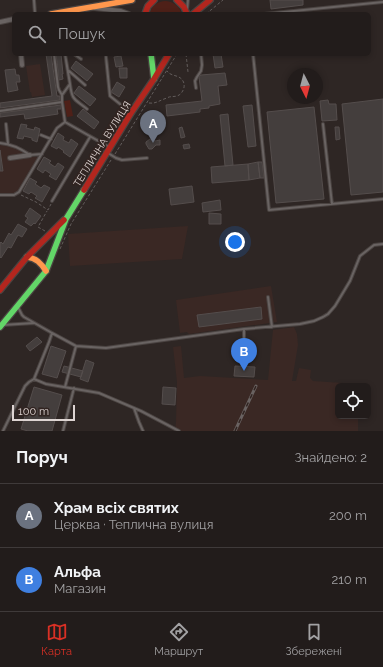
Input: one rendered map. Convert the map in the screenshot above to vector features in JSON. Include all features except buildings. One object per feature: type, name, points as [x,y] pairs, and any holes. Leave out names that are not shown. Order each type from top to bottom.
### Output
[{"type":"main road","points":[[65,12],[132,0]]},
{"type":"main road","points":[[145,12],[149,4],[154,0]]},
{"type":"main road","points":[[177,0],[184,7],[186,12]]},
{"type":"main road","points":[[195,12],[210,0]]},
{"type":"main road","points":[[151,56],[154,79]]},
{"type":"main road","name":"ТЕПЛИЧНА ВУЛИЦЯ","points":[[1,326],[46,271],[66,219],[168,56]]},
{"type":"main road","name":"ТЕПЛИЧНА ВУЛИЦЯ","points":[[0,290],[27,257],[66,219]]},
{"type":"main road","points":[[27,257],[38,260],[46,271]]},
{"type":"street","points":[[91,8],[124,12]]},
{"type":"street","points":[[0,22],[12,20]]},
{"type":"street","points":[[20,56],[22,65]]},
{"type":"street","points":[[10,158],[30,155]]},
{"type":"lane","points":[[34,0],[35,12]]},
{"type":"lane","points":[[187,12],[188,0]]},
{"type":"lane","points":[[284,12],[383,2]]},
{"type":"lane","points":[[54,56],[58,87],[62,94],[65,122]]},
{"type":"lane","points":[[65,56],[73,98],[88,109]]},
{"type":"lane","points":[[77,56],[81,59]]},
{"type":"lane","points":[[196,88],[196,80],[201,71],[202,65],[201,56]]},
{"type":"lane","points":[[253,56],[269,210],[383,199]]},
{"type":"lane","points":[[106,57],[110,96],[131,113]]},
{"type":"lane","points":[[68,70],[85,85]]},
{"type":"lane","points":[[62,94],[70,84]]},
{"type":"lane","points":[[0,111],[62,102]]},
{"type":"lane","points":[[65,122],[90,137],[114,156],[123,160],[147,158]]},
{"type":"lane","points":[[0,195],[14,195],[19,193],[57,128],[65,122]]},
{"type":"lane","points":[[6,124],[8,144]]},
{"type":"lane","points":[[323,124],[332,204]]},
{"type":"lane","points":[[42,135],[51,139]]},
{"type":"lane","points":[[52,201],[90,137]]},
{"type":"lane","points":[[0,143],[12,145],[30,155],[42,154]]},
{"type":"lane","points":[[18,306],[22,315],[52,333],[76,346],[93,348],[124,347],[244,329],[314,321],[328,314],[335,306],[350,281],[360,256],[374,245],[383,244]]},
{"type":"lane","points":[[268,297],[272,327]]},
{"type":"lane","points":[[1,326],[35,323]]},
{"type":"lane","points":[[244,329],[244,360]]},
{"type":"lane","points":[[3,431],[25,386],[34,379],[52,333]]},
{"type":"lane","points":[[65,387],[76,346]]},
{"type":"lane","points":[[34,379],[46,384],[100,393],[134,408],[179,431]]},
{"type":"lane","points":[[63,431],[74,388]]},
{"type":"lane","points":[[134,408],[143,431]]},
{"type":"path","points":[[209,12],[224,0]]},
{"type":"path","points":[[60,250],[71,224],[176,56]]},
{"type":"path","points":[[186,56],[188,72]]},
{"type":"path","points":[[149,104],[178,96],[183,90],[183,81],[179,77],[170,75],[167,70]]},
{"type":"path","points":[[19,193],[48,210]]},
{"type":"path","points":[[47,232],[38,227],[52,201]]},
{"type":"shaded area","points":[[160,2],[171,2],[176,5],[181,12],[150,12],[155,4]]},
{"type":"shaded area","points":[[40,64],[45,95],[32,97],[26,66]]},
{"type":"shaded area","points":[[70,100],[73,116],[67,117],[64,101]]},
{"type":"shaded area","points":[[0,144],[11,146],[22,151],[29,157],[40,157],[19,191],[16,193],[0,193]]},
{"type":"shaded area","points":[[188,226],[182,259],[70,266],[68,234]]},
{"type":"shaded area","points":[[271,286],[277,322],[189,334],[187,332],[180,333],[176,300]]},
{"type":"shaded area","points":[[294,327],[297,334],[298,345],[292,381],[296,381],[299,368],[311,370],[310,378],[313,381],[343,383],[335,383],[335,419],[358,419],[358,431],[175,431],[177,382],[173,347],[181,346],[184,378],[200,376],[268,380],[273,330]]},
{"type":"railway","points":[[235,431],[256,386]]},
{"type":"traffic: fast","points":[[151,56],[154,79]]},
{"type":"traffic: fast","points":[[0,327],[46,271],[66,219],[84,190]]},
{"type":"traffic: slow","points":[[63,12],[132,0]]},
{"type":"traffic: slow","points":[[27,257],[38,261],[46,271]]},
{"type":"traffic: jam","points":[[146,12],[148,6],[154,0]]},
{"type":"traffic: jam","points":[[177,0],[184,7],[186,12]]},
{"type":"traffic: jam","points":[[195,12],[210,0]]},
{"type":"traffic: jam","points":[[84,190],[168,56]]},
{"type":"traffic: jam","points":[[0,290],[27,257],[64,220]]},
{"type":"place","name":"Храм всіх святих","points":[[153,143]]},
{"type":"place","name":"Альфа","points":[[244,371]]}]
